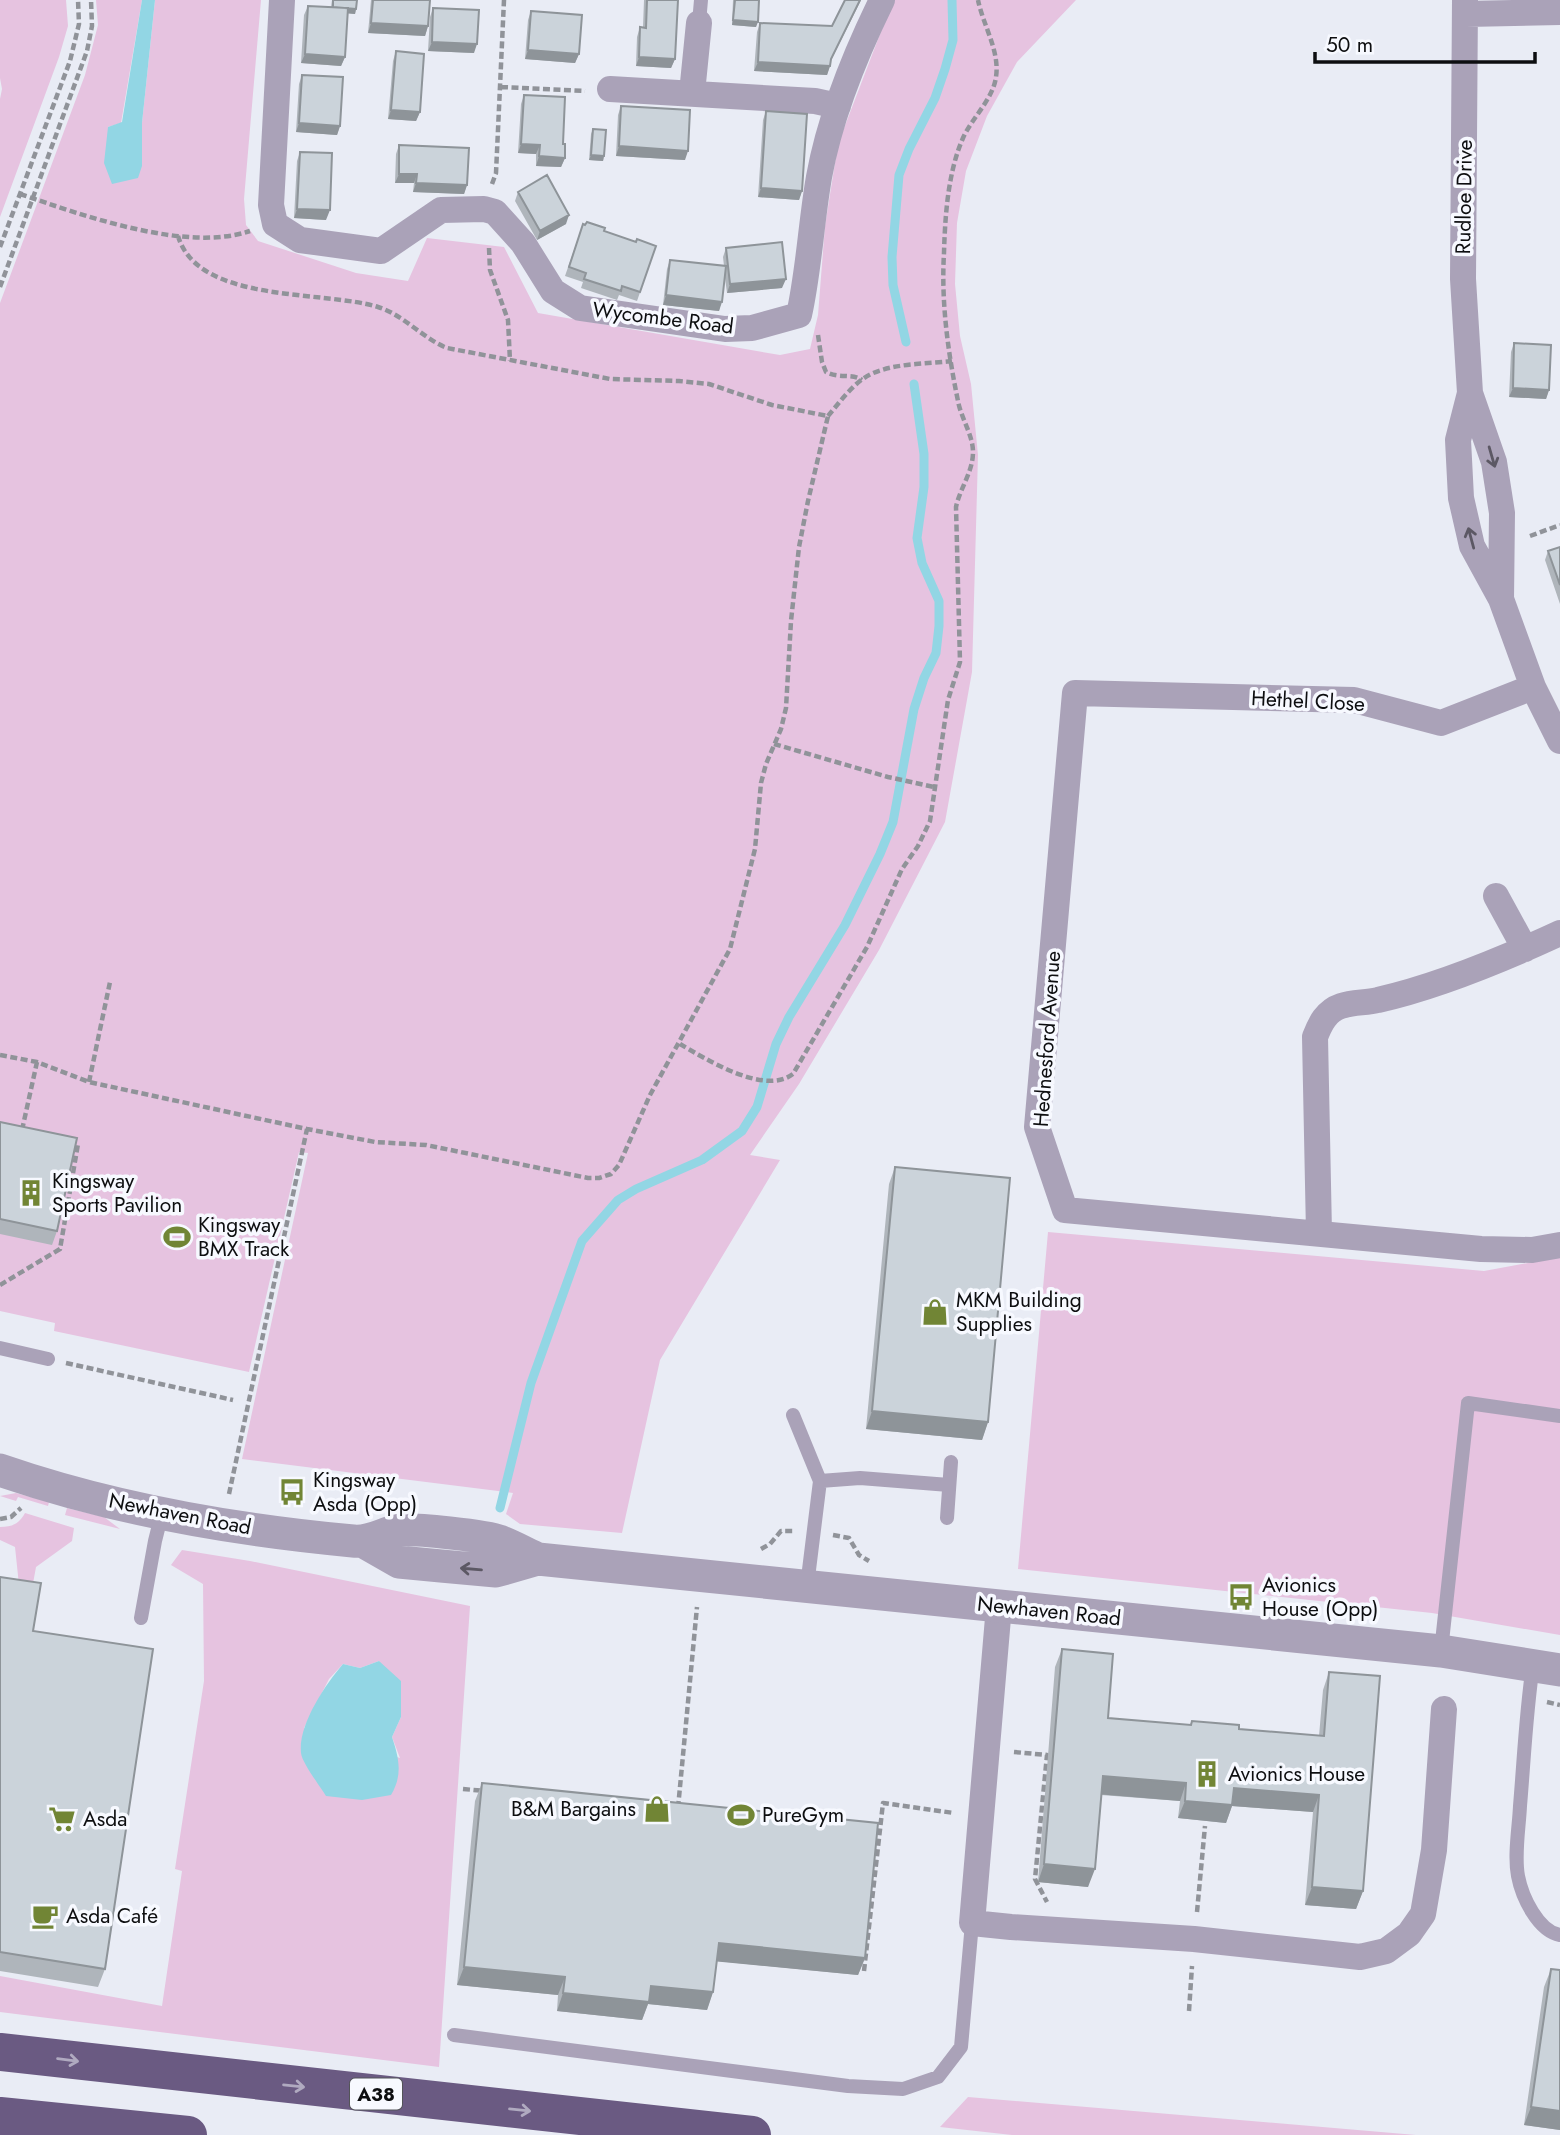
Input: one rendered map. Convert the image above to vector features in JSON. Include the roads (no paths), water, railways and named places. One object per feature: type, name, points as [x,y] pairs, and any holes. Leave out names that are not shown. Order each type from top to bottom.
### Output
[{"type":"highway","name":"A38","points":[[0,2052],[752,2135]]},
{"type":"highway","points":[[0,2116],[188,2135]]},
{"type":"street","name":"Wycombe Road","points":[[282,0],[271,205],[275,224],[300,240],[380,251],[441,210],[490,210],[523,243],[553,290],[580,308],[725,329],[752,328],[799,315],[819,176],[838,106]]},
{"type":"street","points":[[610,89],[815,101],[838,106],[854,61],[882,0]]},
{"type":"street","points":[[1466,7],[1560,12]]},
{"type":"street","name":"Rudloe Drive","points":[[1466,7],[1463,279],[1470,393],[1494,463],[1502,513],[1501,599]]},
{"type":"street","points":[[692,93],[700,12]]},
{"type":"street","name":"Rudloe Drive","points":[[1470,393],[1458,440],[1461,498],[1472,546],[1501,599],[1533,687],[1560,741]]},
{"type":"street","name":"Hethel Close","points":[[1074,693],[1354,700],[1441,723],[1533,687]]},
{"type":"street","name":"Hednesford Avenue","points":[[1074,693],[1037,1127],[1065,1210],[1481,1249],[1532,1250],[1560,1245]]},
{"type":"street","points":[[1496,896],[1525,949]]},
{"type":"street","points":[[1319,1233],[1315,1037],[1322,1019],[1340,1006],[1378,1000],[1427,985],[1525,949],[1560,933]]},
{"type":"street","name":"Newhaven Road","points":[[0,1470],[86,1496],[162,1513],[224,1525],[364,1542],[398,1562],[496,1572],[538,1559],[1441,1651],[1546,1668]]},
{"type":"street","points":[[999,1606],[972,1923],[1194,1939],[1360,1957],[1386,1951],[1409,1934],[1423,1914],[1434,1850],[1444,1709]]},
{"type":"lane","points":[[0,1348],[48,1359]]},
{"type":"lane","points":[[1441,1651],[1468,1403],[1560,1416]]},
{"type":"lane","points":[[793,1415],[820,1481],[807,1586]]},
{"type":"lane","points":[[947,1518],[951,1462]]},
{"type":"lane","points":[[820,1481],[860,1478],[950,1485]]},
{"type":"lane","points":[[141,1618],[162,1513]]},
{"type":"lane","points":[[1546,1668],[1528,1699],[1518,1876],[1531,1913],[1554,1934],[1560,1935]]},
{"type":"lane","points":[[454,2035],[848,2087],[903,2089],[938,2077],[961,2047],[972,1923]]},
{"type":"water","points":[[142,0],[155,0],[142,123],[142,166],[138,178],[112,184],[104,163],[108,127],[122,122]]},
{"type":"water","points":[[379,1661],[401,1681],[401,1717],[392,1737],[399,1766],[395,1788],[391,1795],[362,1800],[326,1796],[301,1753],[301,1742],[308,1718],[328,1683],[343,1664],[360,1668]]},
{"type":"waterway","points":[[906,342],[893,285],[892,257],[899,175],[935,98],[945,69],[953,40],[952,0]]},
{"type":"waterway","points":[[500,1508],[531,1383],[582,1241],[618,1200],[636,1189],[702,1160],[742,1131],[757,1107],[776,1044],[789,1017],[845,925],[893,822],[914,709],[936,653],[939,626],[939,601],[922,563],[917,538],[924,487],[924,454],[914,384]]},
{"type":"place","name":"Kingsway Sports Pavilion","points":[[31,1193]]},
{"type":"place","name":"Kingsway BMX Track","points":[[177,1237]]},
{"type":"place","name":"MKM Building Supplies","points":[[935,1312]]},
{"type":"place","name":"Kingsway Asda (Opp)","points":[[292,1492]]},
{"type":"place","name":"Avionics House (Opp)","points":[[1241,1597]]},
{"type":"place","name":"Avionics House","points":[[1207,1774]]},
{"type":"place","name":"B&M Bargains","points":[[657,1809]]},
{"type":"place","name":"PureGym","points":[[741,1815]]},
{"type":"place","name":"Asda","points":[[62,1819]]},
{"type":"place","name":"Asda Café","points":[[45,1916]]}]
